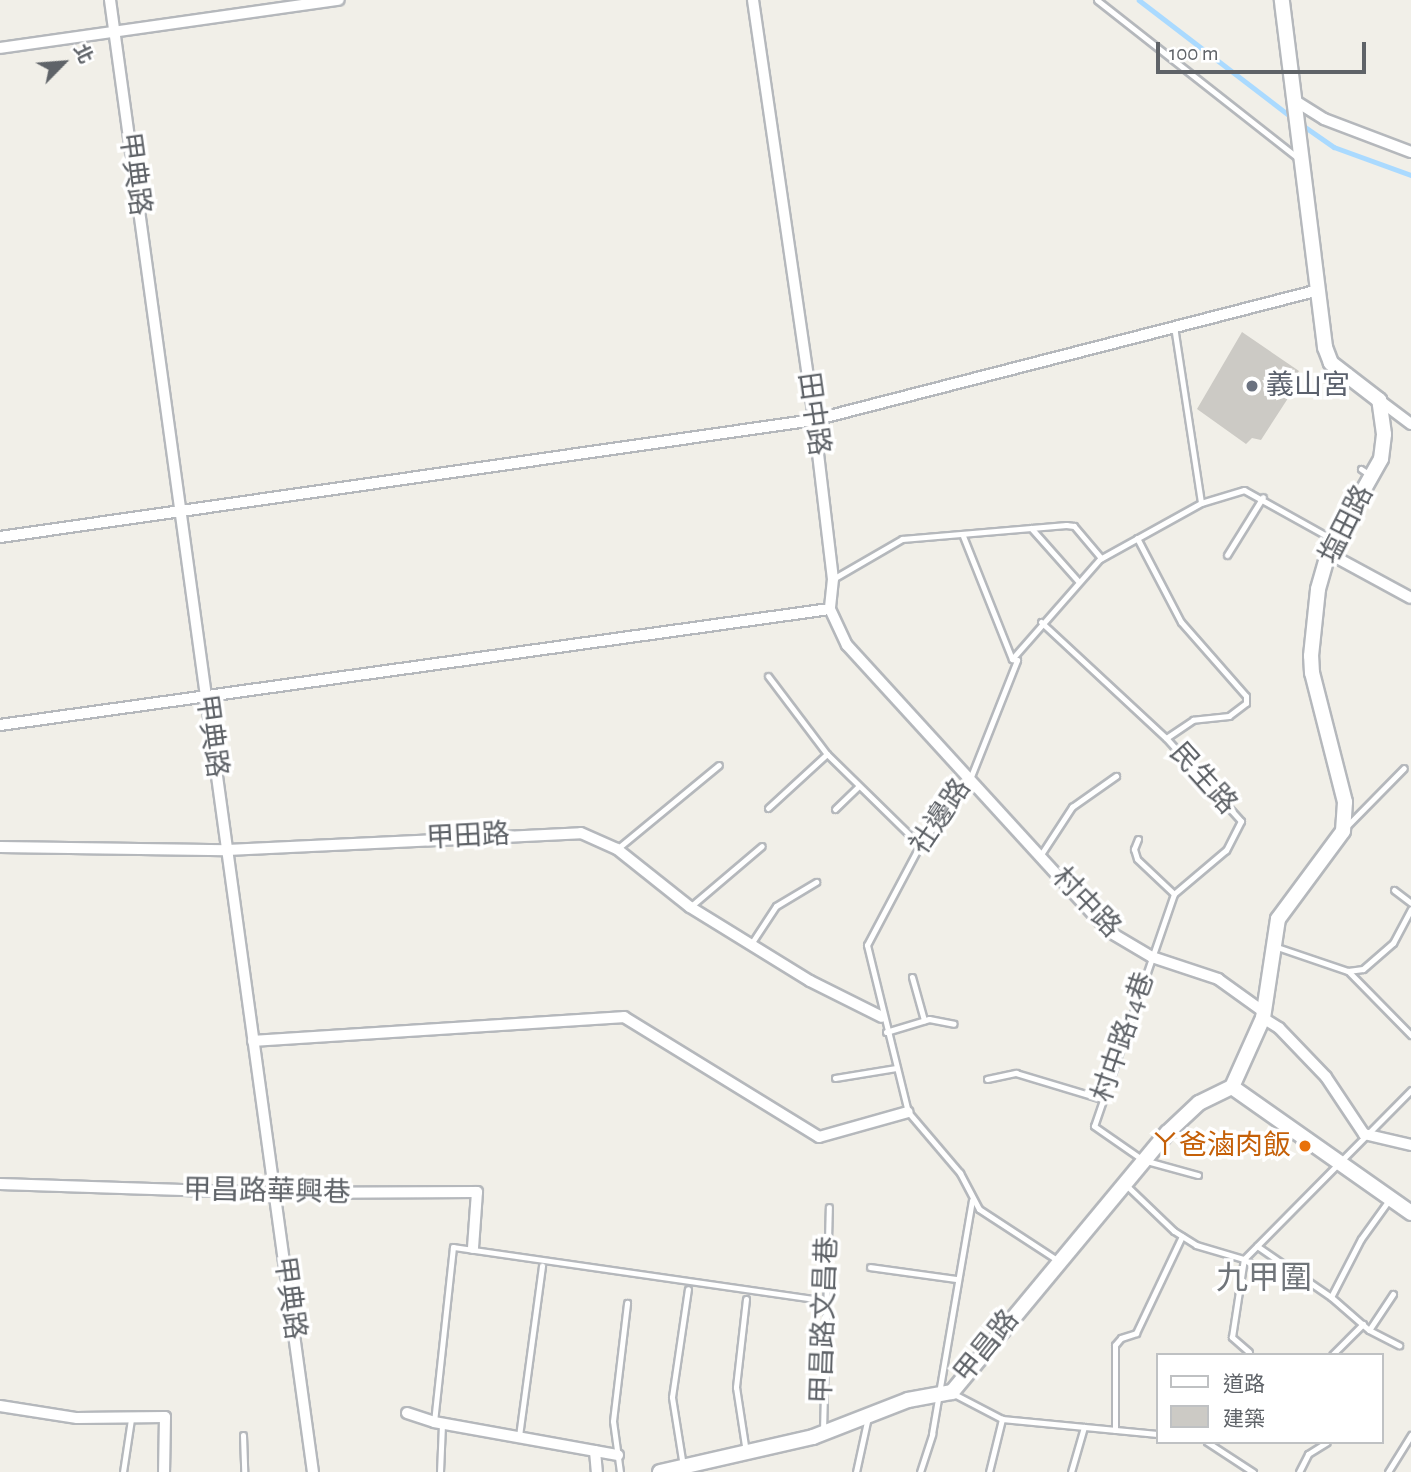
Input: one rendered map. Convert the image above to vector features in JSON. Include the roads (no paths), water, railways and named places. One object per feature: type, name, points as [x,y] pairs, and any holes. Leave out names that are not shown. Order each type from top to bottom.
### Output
[{"type":"street","name":"甲典路","points":[[110,0],[313,1472]]},
{"type":"street","points":[[0,48],[339,0]]},
{"type":"street","name":"田中路","points":[[753,0],[814,420],[833,579],[830,609]]},
{"type":"street","points":[[1282,0],[1298,109],[1315,291],[1331,363],[1411,424]]},
{"type":"street","points":[[1298,109],[1411,152]]},
{"type":"street","points":[[0,537],[814,420],[1315,291]]},
{"type":"street","name":"塩田路","points":[[1343,831],[1345,802],[1312,673],[1318,589],[1331,546],[1366,473],[1381,459],[1384,434],[1379,400]]},
{"type":"street","points":[[1331,546],[1411,598]]},
{"type":"street","points":[[0,725],[206,694],[830,609],[847,645],[970,779]]},
{"type":"street","name":"村中路","points":[[970,779],[1108,931],[1152,956],[1218,979],[1279,1028],[1326,1077],[1364,1134]]},
{"type":"street","name":"甲田路","points":[[0,847],[227,850],[563,831],[598,838],[617,849],[690,907],[882,1017]]},
{"type":"street","points":[[1343,831],[1283,909],[1263,1015],[1232,1087],[1411,1213]]},
{"type":"street","points":[[253,1041],[624,1017],[818,1137],[908,1112]]},
{"type":"street","name":"甲昌路","points":[[660,1472],[822,1433],[869,1414],[952,1392],[1057,1259],[1126,1185],[1143,1160],[1186,1113],[1232,1087]]},
{"type":"street","points":[[1364,1134],[1411,1145]]},
{"type":"street","name":"甲昌路華興巷","points":[[0,1184],[274,1193],[477,1192],[473,1248]]},
{"type":"street","points":[[0,1406],[77,1418],[165,1417],[164,1472]]},
{"type":"street","points":[[407,1413],[438,1423],[618,1455]]},
{"type":"street","points":[[594,1451],[597,1472]]},
{"type":"lane","points":[[1097,0],[1302,162]]},
{"type":"lane","points":[[1174,326],[1201,503]]},
{"type":"lane","name":"社邊路","points":[[1057,1259],[972,1200],[960,1173],[908,1112],[882,1017],[867,945],[920,845],[970,779],[1017,660],[1012,659],[1041,622],[1101,558],[1201,503],[1244,490],[1263,497],[1331,546]]},
{"type":"lane","points":[[1227,555],[1263,497]]},
{"type":"lane","points":[[833,579],[902,539],[963,536],[1031,528],[1074,526],[1101,558]]},
{"type":"lane","points":[[1031,528],[1079,582]]},
{"type":"lane","points":[[963,536],[1012,659]]},
{"type":"lane","points":[[1137,538],[1181,622],[1246,696],[1246,702],[1229,716],[1194,720],[1166,738]]},
{"type":"lane","name":"民生路","points":[[1041,622],[1166,738],[1241,821],[1226,850],[1174,894]]},
{"type":"lane","points":[[768,676],[827,754],[920,845]]},
{"type":"lane","points":[[768,808],[827,754]]},
{"type":"lane","points":[[617,849],[719,765]]},
{"type":"lane","points":[[1343,831],[1404,768]]},
{"type":"lane","points":[[1040,856],[1072,807],[1116,776]]},
{"type":"lane","points":[[835,809],[859,786]]},
{"type":"lane","points":[[1138,839],[1133,849],[1137,859],[1174,894],[1152,956]]},
{"type":"lane","points":[[690,907],[762,846]]},
{"type":"lane","points":[[751,944],[776,906],[816,882]]},
{"type":"lane","points":[[1394,890],[1411,903]]},
{"type":"lane","points":[[1348,971],[1363,969],[1382,955],[1409,918],[1411,909]]},
{"type":"lane","points":[[1274,946],[1348,971],[1393,1012],[1411,1035]]},
{"type":"lane","name":"村中路14巷","points":[[1152,956],[1094,1126],[1143,1160],[1198,1175]]},
{"type":"lane","points":[[912,977],[924,1020]]},
{"type":"lane","points":[[886,1032],[938,1018],[954,1024]]},
{"type":"lane","points":[[835,1078],[896,1068]]},
{"type":"lane","points":[[987,1079],[1016,1073],[1102,1099]]},
{"type":"lane","points":[[1249,1352],[1232,1337],[1244,1259],[1337,1161],[1411,1090]]},
{"type":"lane","points":[[1126,1185],[1182,1236],[1244,1259],[1269,1277]]},
{"type":"lane","points":[[1331,1297],[1361,1239],[1390,1198]]},
{"type":"lane","points":[[920,1472],[932,1434],[935,1397],[972,1200]]},
{"type":"lane","name":"甲昌路文昌巷","points":[[822,1433],[829,1207]]},
{"type":"lane","points":[[1115,1430],[1115,1345],[1121,1338],[1136,1333],[1182,1236]]},
{"type":"lane","points":[[1257,1246],[1331,1297],[1369,1330],[1399,1345]]},
{"type":"lane","points":[[440,1472],[438,1423],[453,1247],[825,1301]]},
{"type":"lane","points":[[519,1438],[542,1266]]},
{"type":"lane","points":[[870,1268],[957,1279]]},
{"type":"lane","points":[[683,1467],[672,1397],[688,1289]]},
{"type":"lane","points":[[1369,1330],[1392,1294]]},
{"type":"lane","points":[[746,1300],[736,1387],[746,1452]]},
{"type":"lane","points":[[620,1472],[613,1421],[627,1303]]},
{"type":"lane","points":[[1334,1353],[1363,1324]]},
{"type":"lane","points":[[952,1392],[1002,1419],[1156,1434]]},
{"type":"lane","points":[[856,1472],[869,1414]]},
{"type":"lane","points":[[123,1472],[131,1419]]},
{"type":"lane","points":[[989,1472],[1002,1419]]},
{"type":"lane","points":[[1070,1472],[1084,1427]]},
{"type":"lane","points":[[243,1435],[244,1472]]},
{"type":"lane","points":[[1388,1472],[1411,1435]]},
{"type":"lane","points":[[1210,1444],[1253,1472]]},
{"type":"lane","points":[[1299,1472],[1308,1454],[1324,1444]]},
{"type":"waterway","points":[[1139,0],[1294,119]]},
{"type":"waterway","points":[[1301,124],[1334,147],[1411,175]]},
{"type":"place","name":"義山宮","points":[[1252,386]]},
{"type":"place","name":"ㄚ爸滷肉飯","points":[[1305,1146]]},
{"type":"district","name":"九甲圍","points":[[1264,1278]]}]
